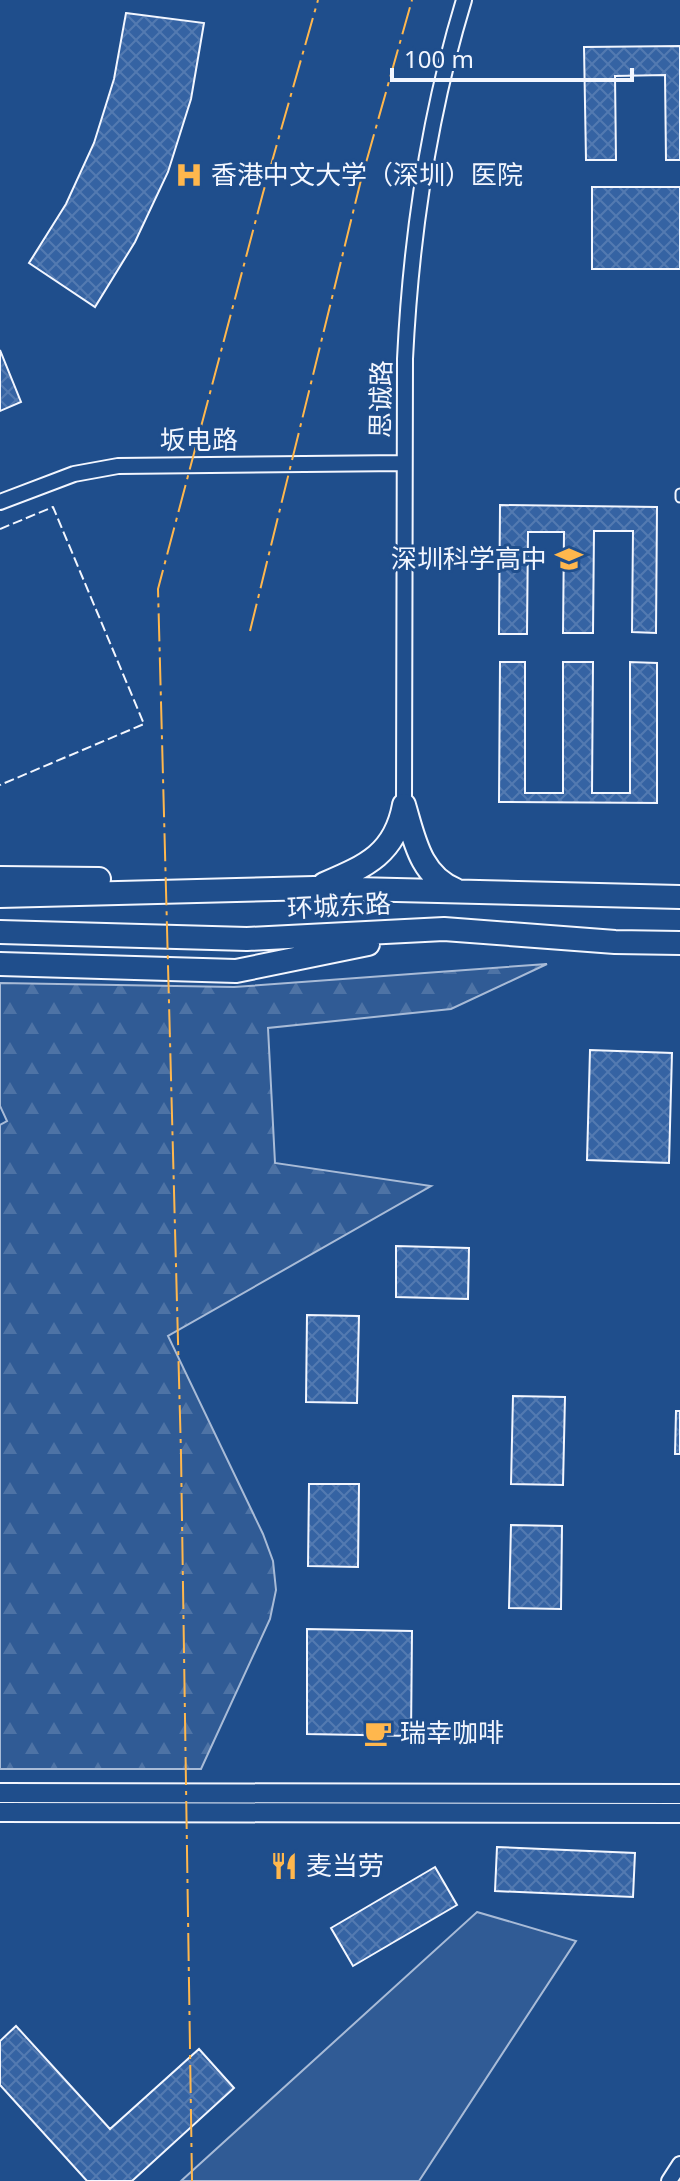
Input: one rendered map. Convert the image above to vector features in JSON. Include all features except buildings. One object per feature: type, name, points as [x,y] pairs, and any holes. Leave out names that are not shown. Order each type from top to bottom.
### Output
[{"type":"main road","points":[[0,878],[250,882],[314,888],[359,869],[379,856],[399,827],[404,805]]},
{"type":"main road","points":[[404,805],[426,867],[441,882],[461,892]]},
{"type":"main road","name":"环城东路","points":[[0,896],[314,888],[680,897]]},
{"type":"main road","points":[[0,964],[236,971],[444,929]]},
{"type":"main road","name":"环城东路","points":[[0,932],[247,939],[444,929],[615,942],[680,943]]},
{"type":"street","name":"思诚路","points":[[404,805],[405,359],[414,228],[437,99],[464,0]]},
{"type":"street","name":"坂电路","points":[[0,502],[63,477],[118,466],[404,463]]},
{"type":"street","points":[[0,1793],[680,1794]]},
{"type":"street","points":[[0,1812],[680,1813]]},
{"type":"street","points":[[669,2181],[680,2164]]},
{"type":"green space","points":[[547,964],[451,1009],[268,1028],[275,1163],[431,1186],[168,1336],[263,1534],[273,1561],[276,1590],[270,1619],[201,1769],[0,1769],[0,1125],[7,1121],[0,1106],[0,983],[234,987]]},
{"type":"shaded area","points":[[477,1912],[576,1941],[419,2181],[181,2181]]},
{"type":"fence","points":[[0,529],[53,507],[144,724],[0,785]]},
{"type":"power","points":[[192,2181],[181,1454],[158,589],[263,193],[318,0]]},
{"type":"power","points":[[250,631],[360,184],[412,0]]},
{"type":"place","name":"香港中文大学（深圳）医院","points":[[189,175]]},
{"type":"place","name":"深圳科学高中","points":[[569,559]]},
{"type":"place","name":"瑞幸咖啡","points":[[378,1733]]},
{"type":"place","name":"麦当劳","points":[[284,1866]]}]
